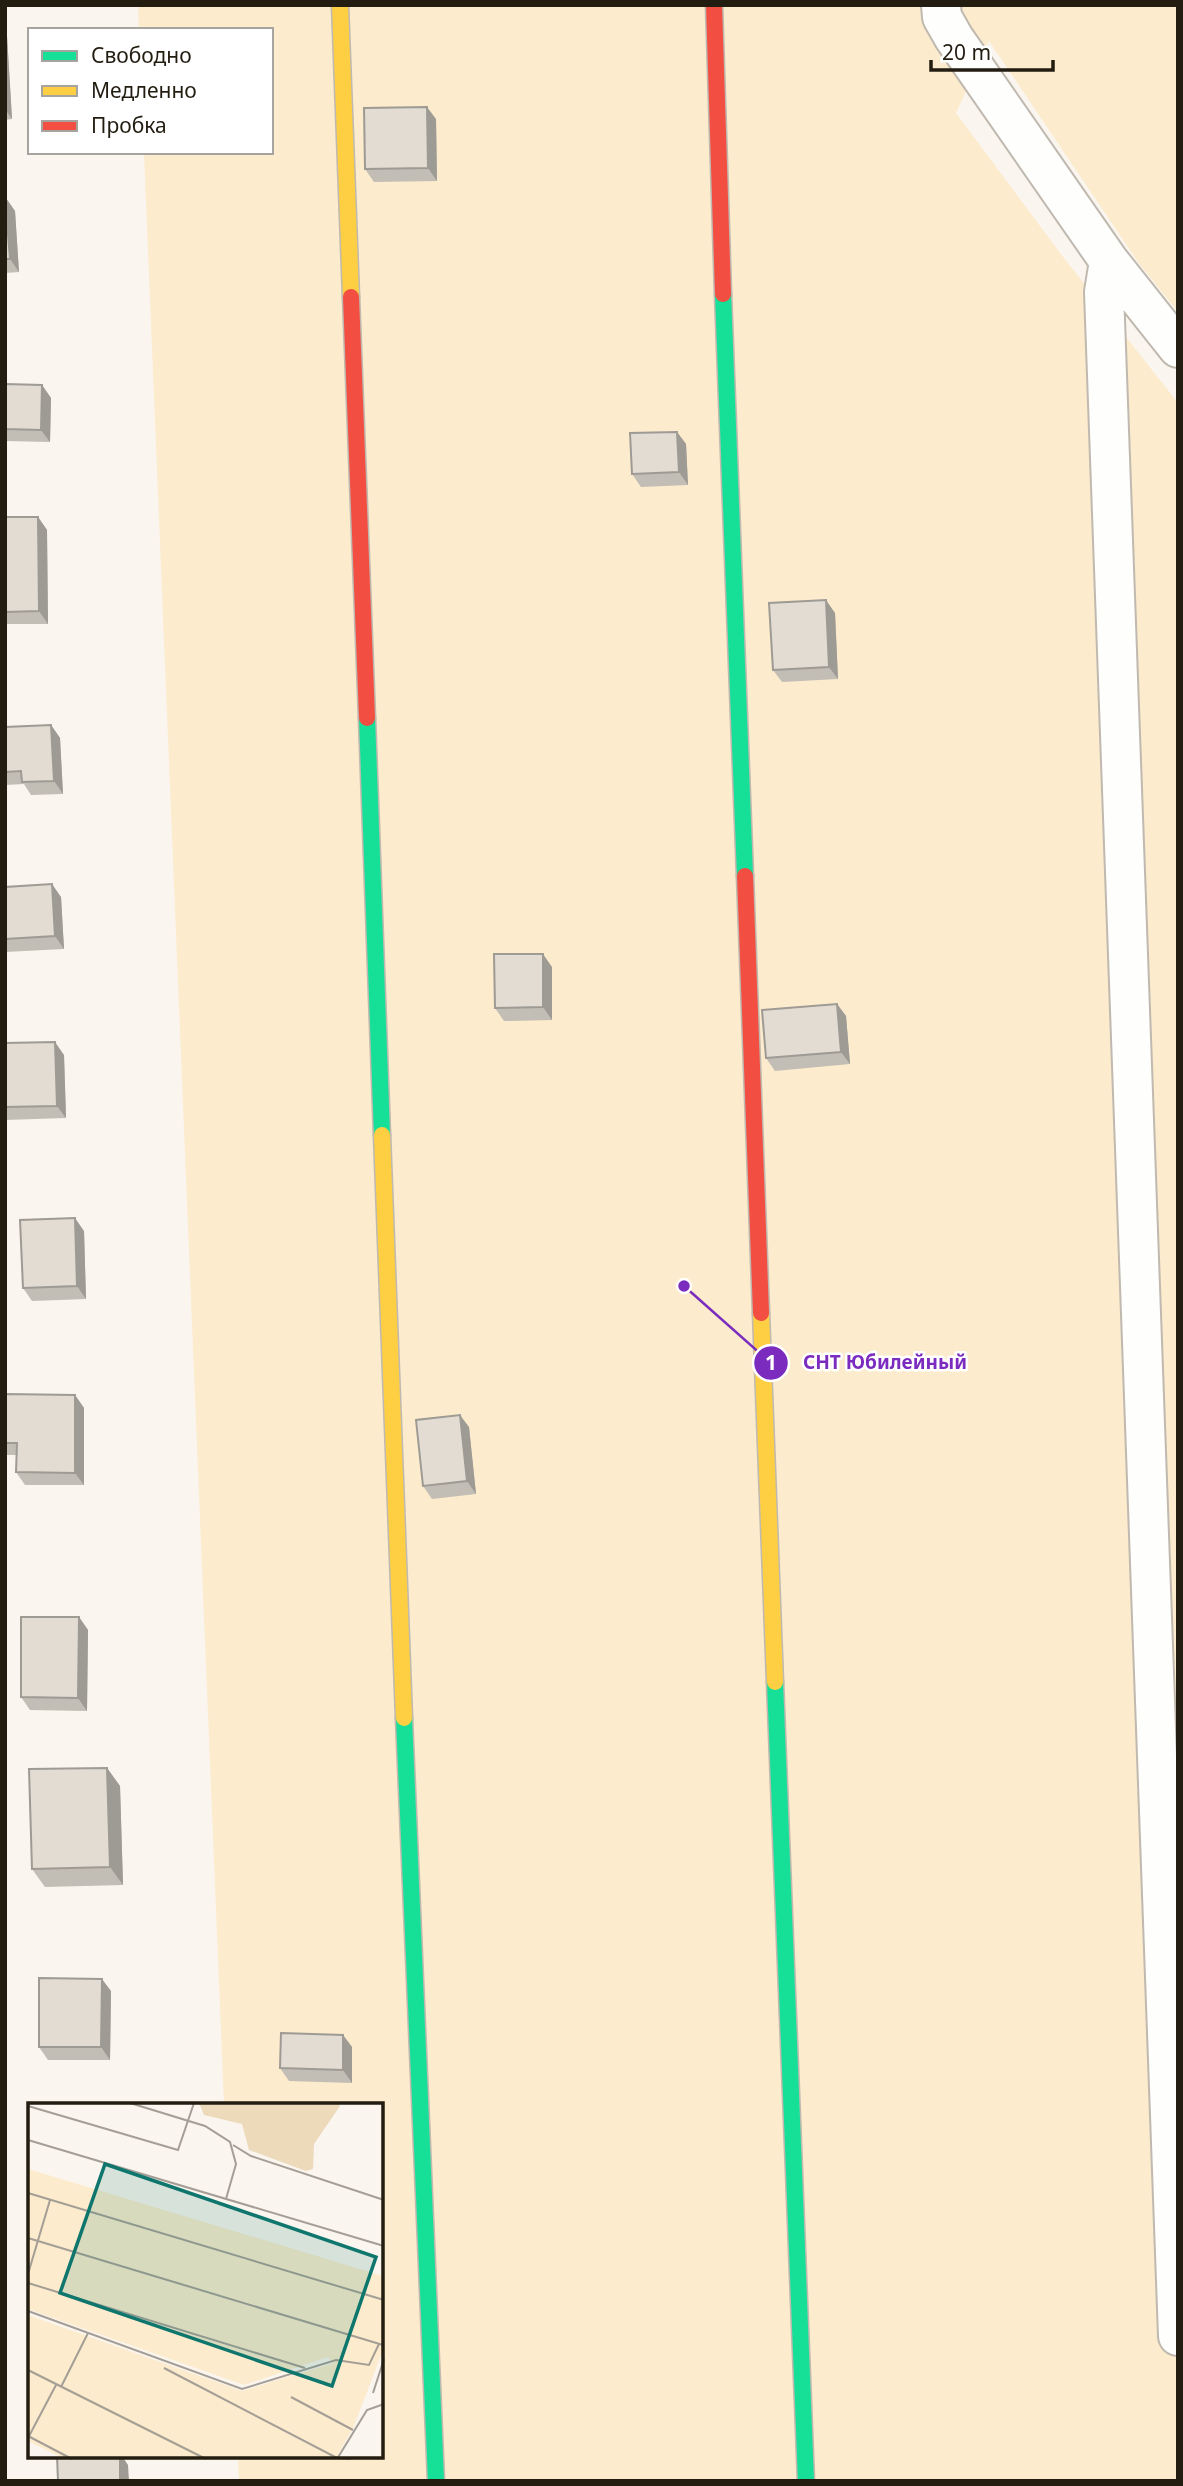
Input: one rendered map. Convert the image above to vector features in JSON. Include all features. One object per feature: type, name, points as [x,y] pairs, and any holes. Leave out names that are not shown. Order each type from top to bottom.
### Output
[{"type":"street","points":[[340,5],[436,2481]]},
{"type":"street","points":[[714,5],[729,468],[806,2481]]},
{"type":"street","points":[[941,5],[942,17],[954,38],[1109,261],[1178,348]]},
{"type":"street","points":[[1109,261],[1104,292],[1178,2336]]},
{"type":"shaded area","points":[[138,5],[1178,5],[1178,312],[1138,262],[989,41],[956,113],[1060,253],[1178,403],[1178,2481],[239,2481],[238,2458],[383,2458],[383,2103],[224,2103],[144,154],[273,154],[273,28],[139,28]]},
{"type":"building","points":[[427,107],[428,168],[365,169],[364,108]]},
{"type":"building","points":[[5,198],[10,259],[5,259]]},
{"type":"building","points":[[5,384],[42,385],[41,430],[5,429]]},
{"type":"building","points":[[677,432],[679,472],[632,474],[630,433]]},
{"type":"building","points":[[5,517],[38,517],[39,611],[5,612]]},
{"type":"building","points":[[826,600],[829,667],[773,670],[769,603]]},
{"type":"building","points":[[51,725],[54,781],[22,782],[21,771],[5,772],[5,727]]},
{"type":"building","points":[[52,884],[55,936],[5,939],[5,887]]},
{"type":"building","points":[[494,954],[543,954],[543,1007],[495,1008]]},
{"type":"building","points":[[837,1004],[841,1052],[766,1058],[762,1010]]},
{"type":"building","points":[[55,1042],[57,1106],[5,1107],[5,1043]]},
{"type":"building","points":[[75,1218],[77,1286],[23,1288],[20,1220]]},
{"type":"building","points":[[5,1394],[75,1395],[75,1473],[16,1472],[17,1443],[5,1443]]},
{"type":"building","points":[[460,1415],[467,1481],[423,1486],[416,1420]]},
{"type":"building","points":[[21,1617],[79,1617],[78,1698],[21,1697]]},
{"type":"building","points":[[107,1768],[110,1867],[32,1869],[29,1769]]},
{"type":"building","points":[[39,1978],[102,1979],[101,2047],[39,2047]]},
{"type":"building","points":[[281,2033],[343,2035],[343,2070],[280,2068]]},
{"type":"building","points":[[57,2458],[120,2458],[120,2481],[58,2481]]},
{"type":"traffic: fast","points":[[723,294],[745,876]]},
{"type":"traffic: fast","points":[[367,718],[382,1135]]},
{"type":"traffic: fast","points":[[775,1682],[806,2481]]},
{"type":"traffic: fast","points":[[404,1718],[436,2481]]},
{"type":"traffic: slow","points":[[340,5],[351,297]]},
{"type":"traffic: slow","points":[[382,1135],[404,1718]]},
{"type":"traffic: slow","points":[[761,1313],[775,1682]]},
{"type":"traffic: jam","points":[[714,5],[723,294]]},
{"type":"traffic: jam","points":[[351,297],[367,718]]},
{"type":"traffic: jam","points":[[745,876],[761,1313]]},
{"type":"place","name":"СНТ Юбилейный","points":[[684,1286]]}]
